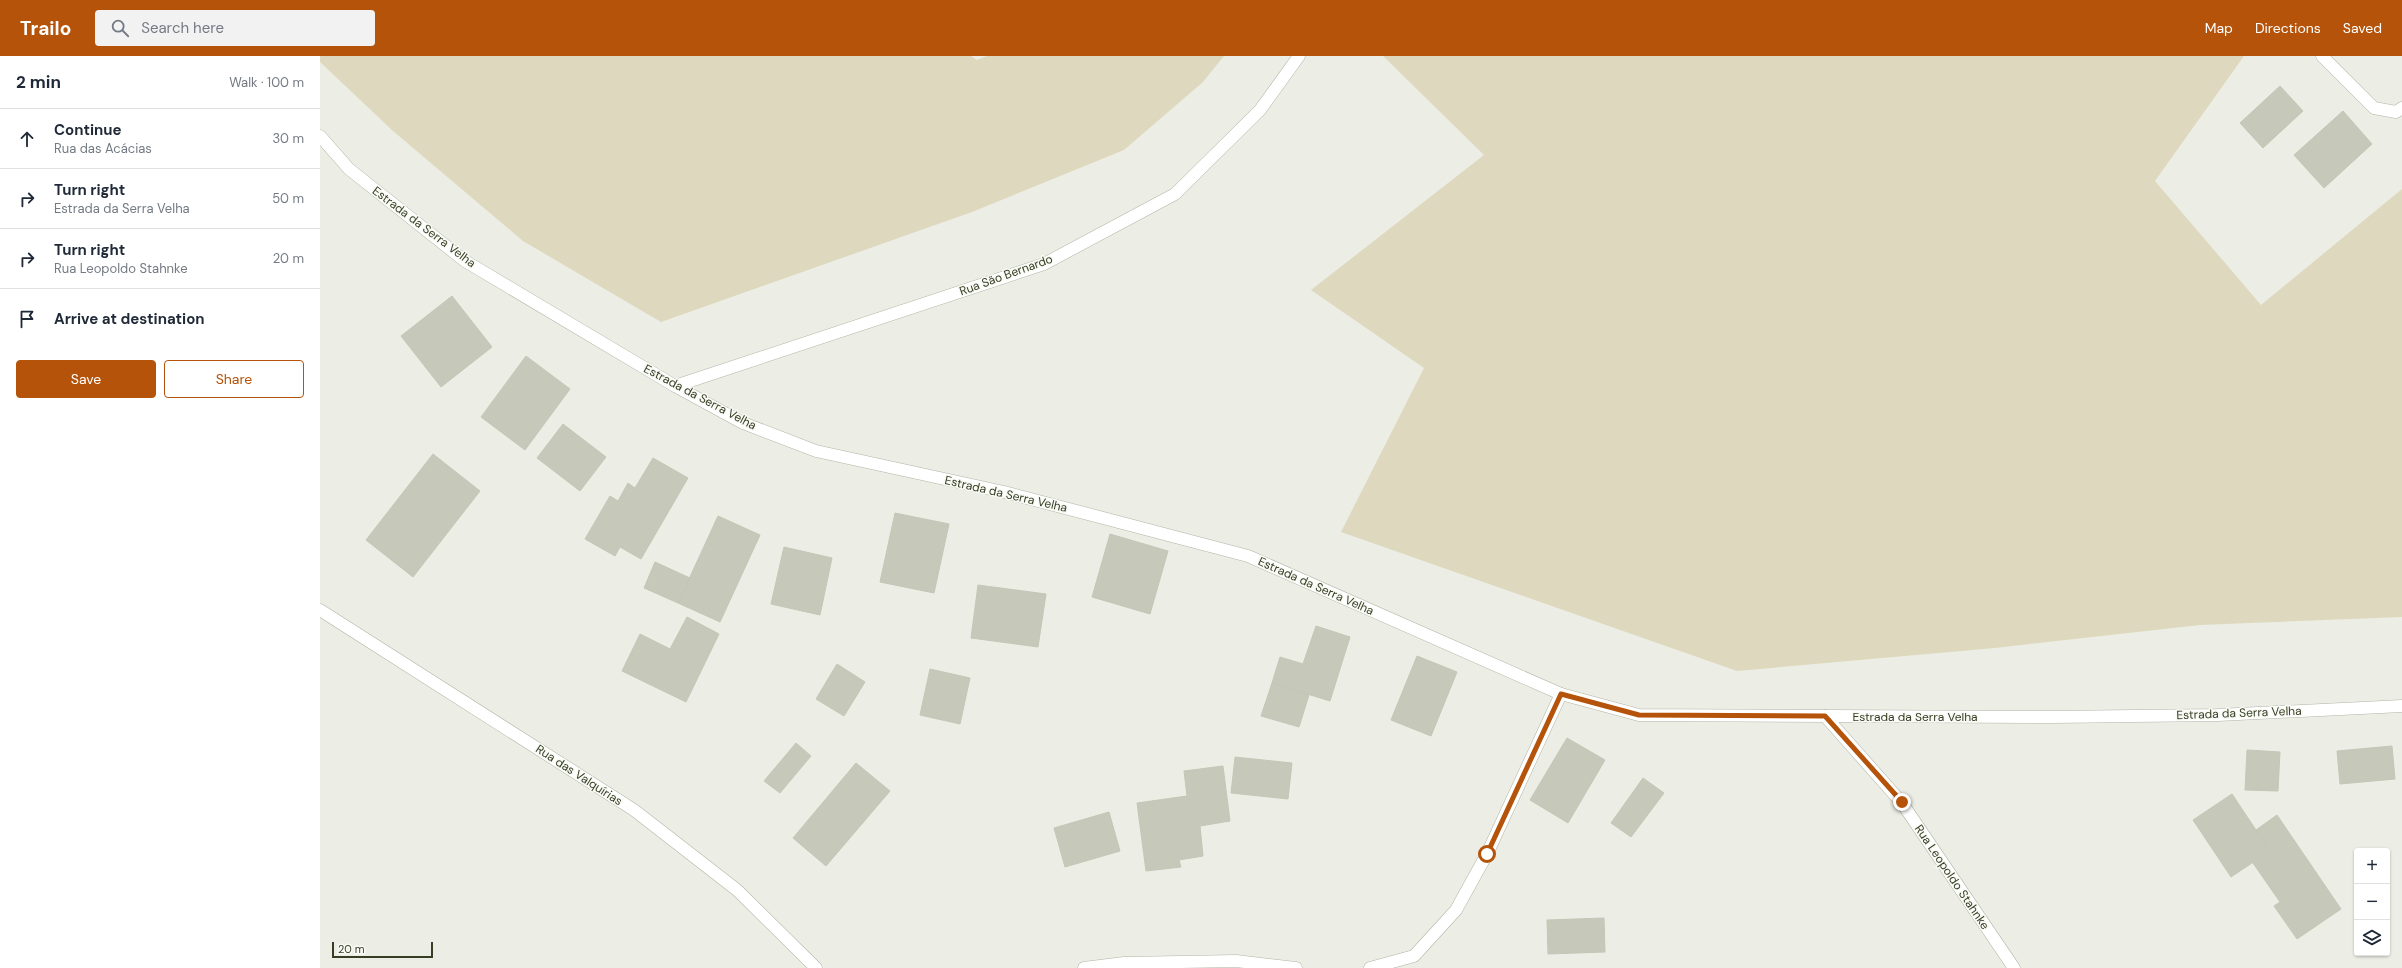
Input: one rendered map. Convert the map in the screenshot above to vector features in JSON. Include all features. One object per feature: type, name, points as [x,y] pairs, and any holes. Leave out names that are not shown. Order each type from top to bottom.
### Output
[{"type":"street","name":"Rua São Bernardo","points":[[675,386],[1044,264],[1065,253],[1175,194],[1260,110],[1299,56]]},
{"type":"street","points":[[2322,56],[2374,108],[2396,112],[2402,108]]},
{"type":"street","name":"Estrada da Serra Velha","points":[[320,136],[348,169],[465,261],[675,386],[743,423],[816,451],[1004,492],[1248,556],[1561,694],[1639,715],[2218,715],[2402,706]]},
{"type":"street","name":"Rua das Valquírias","points":[[320,610],[634,810],[737,890],[816,968]]},
{"type":"street","points":[[1370,968],[1414,956],[1456,910],[1487,854],[1561,694]]},
{"type":"street","name":"Rua Leopoldo Stahnke","points":[[1825,716],[1902,802],[2014,968]]},
{"type":"street","points":[[1084,968],[1124,963],[1236,960],[1296,968]]},
{"type":"shaded area","points":[[320,56],[971,56],[977,60],[987,56],[1224,56],[1203,82],[1124,150],[972,212],[661,322],[523,241],[393,131],[320,62]]},
{"type":"shaded area","points":[[1383,56],[2244,56],[2155,181],[2261,305],[2402,189],[2402,617],[2200,625],[1995,648],[1737,671],[1341,532],[1424,368],[1311,290],[1484,155]]},
{"type":"building","points":[[2280,86],[2303,111],[2263,148],[2240,123]]},
{"type":"building","points":[[2343,111],[2372,144],[2324,188],[2294,155]]},
{"type":"building","points":[[452,296],[492,347],[441,387],[401,336]]},
{"type":"building","points":[[526,356],[570,389],[525,450],[481,417]]},
{"type":"building","points":[[563,424],[606,457],[580,491],[537,458]]},
{"type":"building","points":[[433,454],[480,491],[413,577],[366,540]]},
{"type":"building","points":[[653,458],[688,478],[641,559],[620,547],[615,556],[585,539],[610,496],[618,501],[628,483],[635,488]]},
{"type":"building","points":[[895,513],[949,524],[934,593],[880,582]]},
{"type":"building","points":[[718,516],[760,535],[720,622],[678,603]]},
{"type":"building","points":[[1110,534],[1168,551],[1150,614],[1092,597]]},
{"type":"building","points":[[784,547],[832,558],[820,615],[771,604]]},
{"type":"building","points":[[655,562],[690,578],[678,603],[644,588]]},
{"type":"building","points":[[978,585],[1046,594],[1038,647],[971,638]]},
{"type":"building","points":[[687,617],[719,634],[686,702],[622,671],[640,634],[670,649]]},
{"type":"building","points":[[1316,626],[1350,637],[1330,701],[1272,683],[1280,657],[1303,664]]},
{"type":"building","points":[[1417,656],[1457,672],[1431,736],[1391,720]]},
{"type":"building","points":[[837,664],[865,682],[844,716],[816,699]]},
{"type":"building","points":[[930,669],[970,678],[960,724],[920,715]]},
{"type":"building","points":[[1272,683],[1309,695],[1299,727],[1261,716]]},
{"type":"building","points":[[1567,738],[1605,760],[1568,823],[1530,800]]},
{"type":"building","points":[[796,743],[811,756],[780,793],[764,781]]},
{"type":"building","points":[[2392,746],[2395,779],[2340,784],[2337,751]]},
{"type":"building","points":[[2247,750],[2280,752],[2278,791],[2245,790]]},
{"type":"building","points":[[1235,757],[1292,763],[1288,799],[1231,793]]},
{"type":"building","points":[[856,763],[890,791],[826,866],[793,838]]},
{"type":"building","points":[[1223,766],[1230,821],[1200,826],[1203,856],[1179,860],[1181,867],[1146,871],[1137,803],[1187,796],[1184,771]]},
{"type":"building","points":[[1643,778],[1664,793],[1631,837],[1611,823]]},
{"type":"building","points":[[2232,794],[2270,851],[2231,877],[2193,820]]},
{"type":"building","points":[[1109,812],[1120,851],[1065,867],[1054,828]]},
{"type":"building","points":[[2277,815],[2341,909],[2297,939],[2274,906],[2280,902],[2253,863],[2270,851],[2256,830]]},
{"type":"building","points":[[1604,918],[1605,952],[1548,954],[1547,920]]},
{"type":"route","points":[[1487,854],[1561,694],[1639,715],[1825,716],[1902,802]]}]
